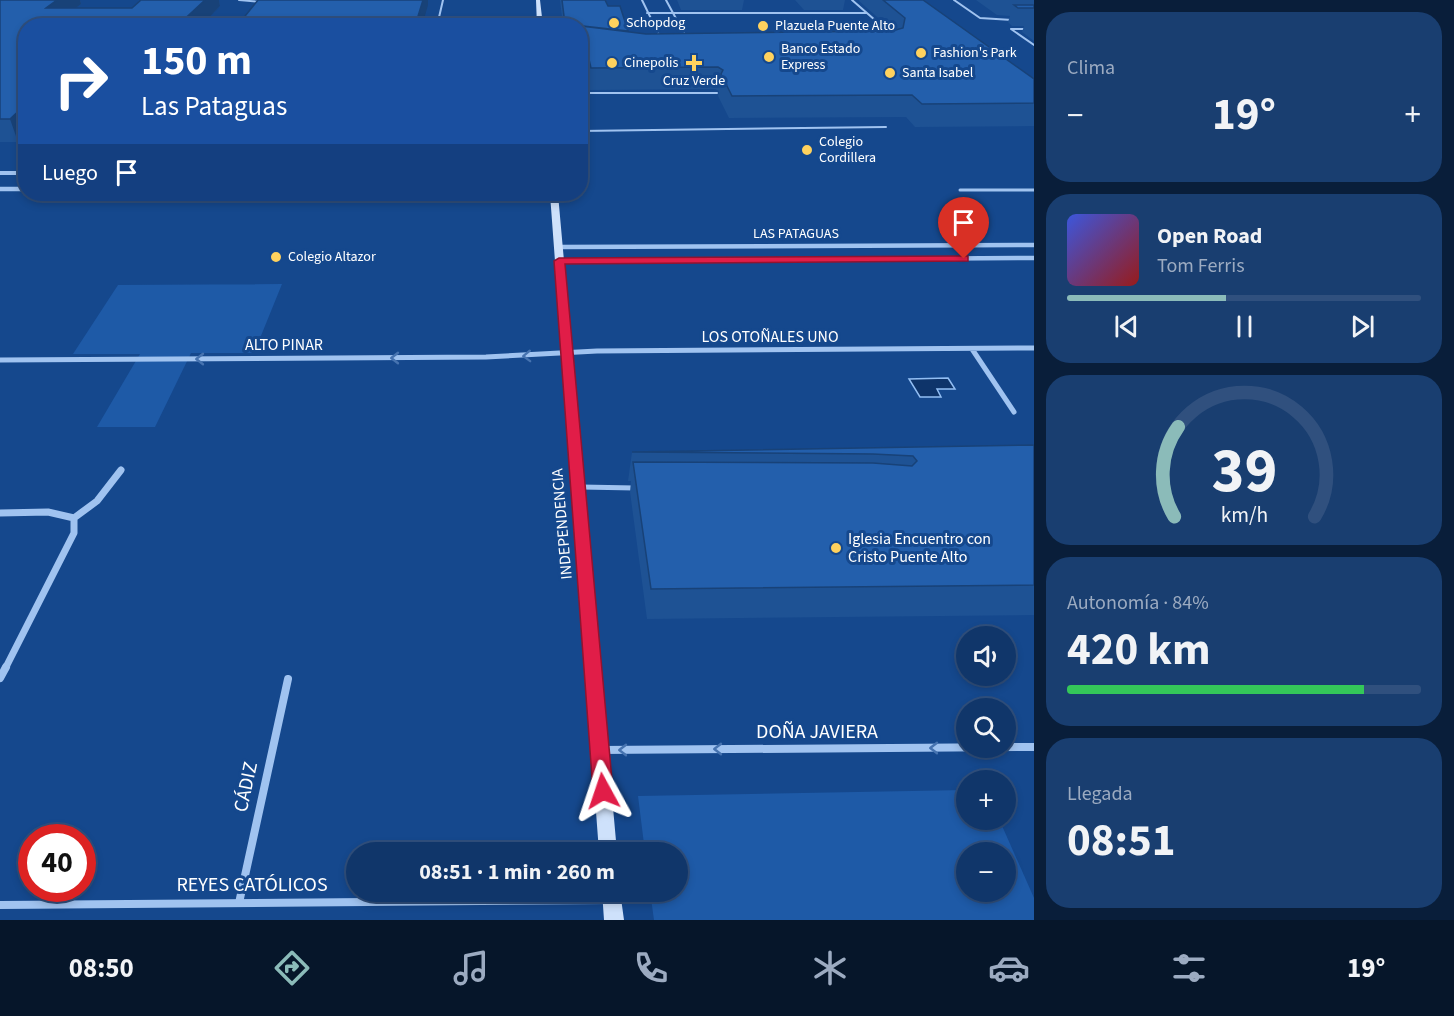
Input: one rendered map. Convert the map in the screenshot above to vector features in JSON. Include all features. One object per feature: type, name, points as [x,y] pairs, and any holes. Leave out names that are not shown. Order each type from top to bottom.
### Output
[{"type":"street","points":[[538,0],[539,18]]},
{"type":"street","points":[[0,173],[18,173]]},
{"type":"street","points":[[0,189],[18,189]]},
{"type":"street","name":"INDEPENDENCIA","points":[[555,201],[607,842]]},
{"type":"street","name":"LAS PATAGUAS","points":[[558,247],[1034,245]]},
{"type":"street","name":"LAS PATAGUAS","points":[[559,261],[1034,258]]},
{"type":"street","name":"LOS OTOÑALES UNO","points":[[568,354],[597,351],[1034,348]]},
{"type":"street","points":[[972,349],[1014,412]]},
{"type":"street","name":"ALTO PINAR","points":[[0,360],[486,357],[568,354]]},
{"type":"street","points":[[74,519],[97,501],[121,470]]},
{"type":"street","points":[[0,513],[67,514],[74,519],[76,525],[0,678]]},
{"type":"street","name":"CÁDIZ","points":[[239,903],[288,679]]},
{"type":"street","name":"DOÑA JAVIERA","points":[[599,750],[1034,747]]},
{"type":"street","name":"REYES CATÓLICOS","points":[[0,905],[346,901]]},
{"type":"street","points":[[612,902],[614,920]]},
{"type":"lane","points":[[239,0],[267,2]]},
{"type":"lane","points":[[439,18],[442,0]]},
{"type":"lane","points":[[642,0],[656,33],[665,41]]},
{"type":"lane","points":[[666,0],[688,42]]},
{"type":"lane","points":[[852,0],[897,39]]},
{"type":"lane","points":[[954,0],[981,18],[1013,20]]},
{"type":"lane","points":[[647,13],[866,13]]},
{"type":"lane","points":[[1034,29],[1011,29],[1034,45]]},
{"type":"lane","points":[[588,93],[717,93]]},
{"type":"lane","points":[[588,131],[886,127]]},
{"type":"lane","points":[[960,190],[1034,190]]},
{"type":"lane","points":[[578,487],[642,488]]},
{"type":"shaded area","points":[[282,284],[254,353],[191,353],[155,427],[97,427],[140,354],[73,354],[118,285]]},
{"type":"shaded area","points":[[948,378],[955,389],[937,389],[941,397],[920,397],[909,379]]},
{"type":"shaded area","points":[[956,790],[956,830],[1004,830],[1009,842],[956,842],[956,902],[1016,902],[1016,857],[1034,898],[1034,920],[654,920],[652,902],[688,902],[688,842],[644,842],[638,796]]},
{"type":"building","points":[[0,0],[57,0],[46,8],[132,8],[141,0],[205,0],[186,18],[18,18],[18,112],[10,119],[0,119]]},
{"type":"building","points":[[258,0],[423,0],[417,18],[243,18]]},
{"type":"building","points":[[562,0],[605,0],[608,6],[620,6],[628,31],[588,27],[588,18],[564,18]]},
{"type":"building","points":[[883,0],[923,0],[1034,79],[1034,103],[922,104],[912,95],[732,96],[721,74],[723,70],[718,67],[591,68],[588,55],[588,27],[646,34],[892,31],[903,28],[905,18]]},
{"type":"building","points":[[1014,5],[1034,5],[1034,8],[1018,8]]},
{"type":"building","name":"Iglesia Encuentro con Cristo Puente Alto","points":[[1034,445],[1034,585],[651,589],[633,462],[873,463],[912,466],[917,461],[913,456],[873,454],[632,452]]},
{"type":"place","name":"Schopdog","points":[[614,23]]},
{"type":"place","name":"Plazuela Puente Alto","points":[[763,26]]},
{"type":"place","name":"Fashion's Park","points":[[921,53]]},
{"type":"place","name":"Banco Estado Express","points":[[769,57]]},
{"type":"place","name":"Cinepolis","points":[[612,63]]},
{"type":"place","name":"Cruz Verde","points":[[694,63]]},
{"type":"place","name":"Santa Isabel","points":[[890,73]]},
{"type":"place","name":"Colegio Cordillera","points":[[807,150]]},
{"type":"place","name":"Colegio Altazor","points":[[276,257]]},
{"type":"place","name":"Iglesia Encuentro con Cristo Puente Alto","points":[[836,548]]},
{"type":"route","points":[[603,791],[559,261],[964,259]]}]
